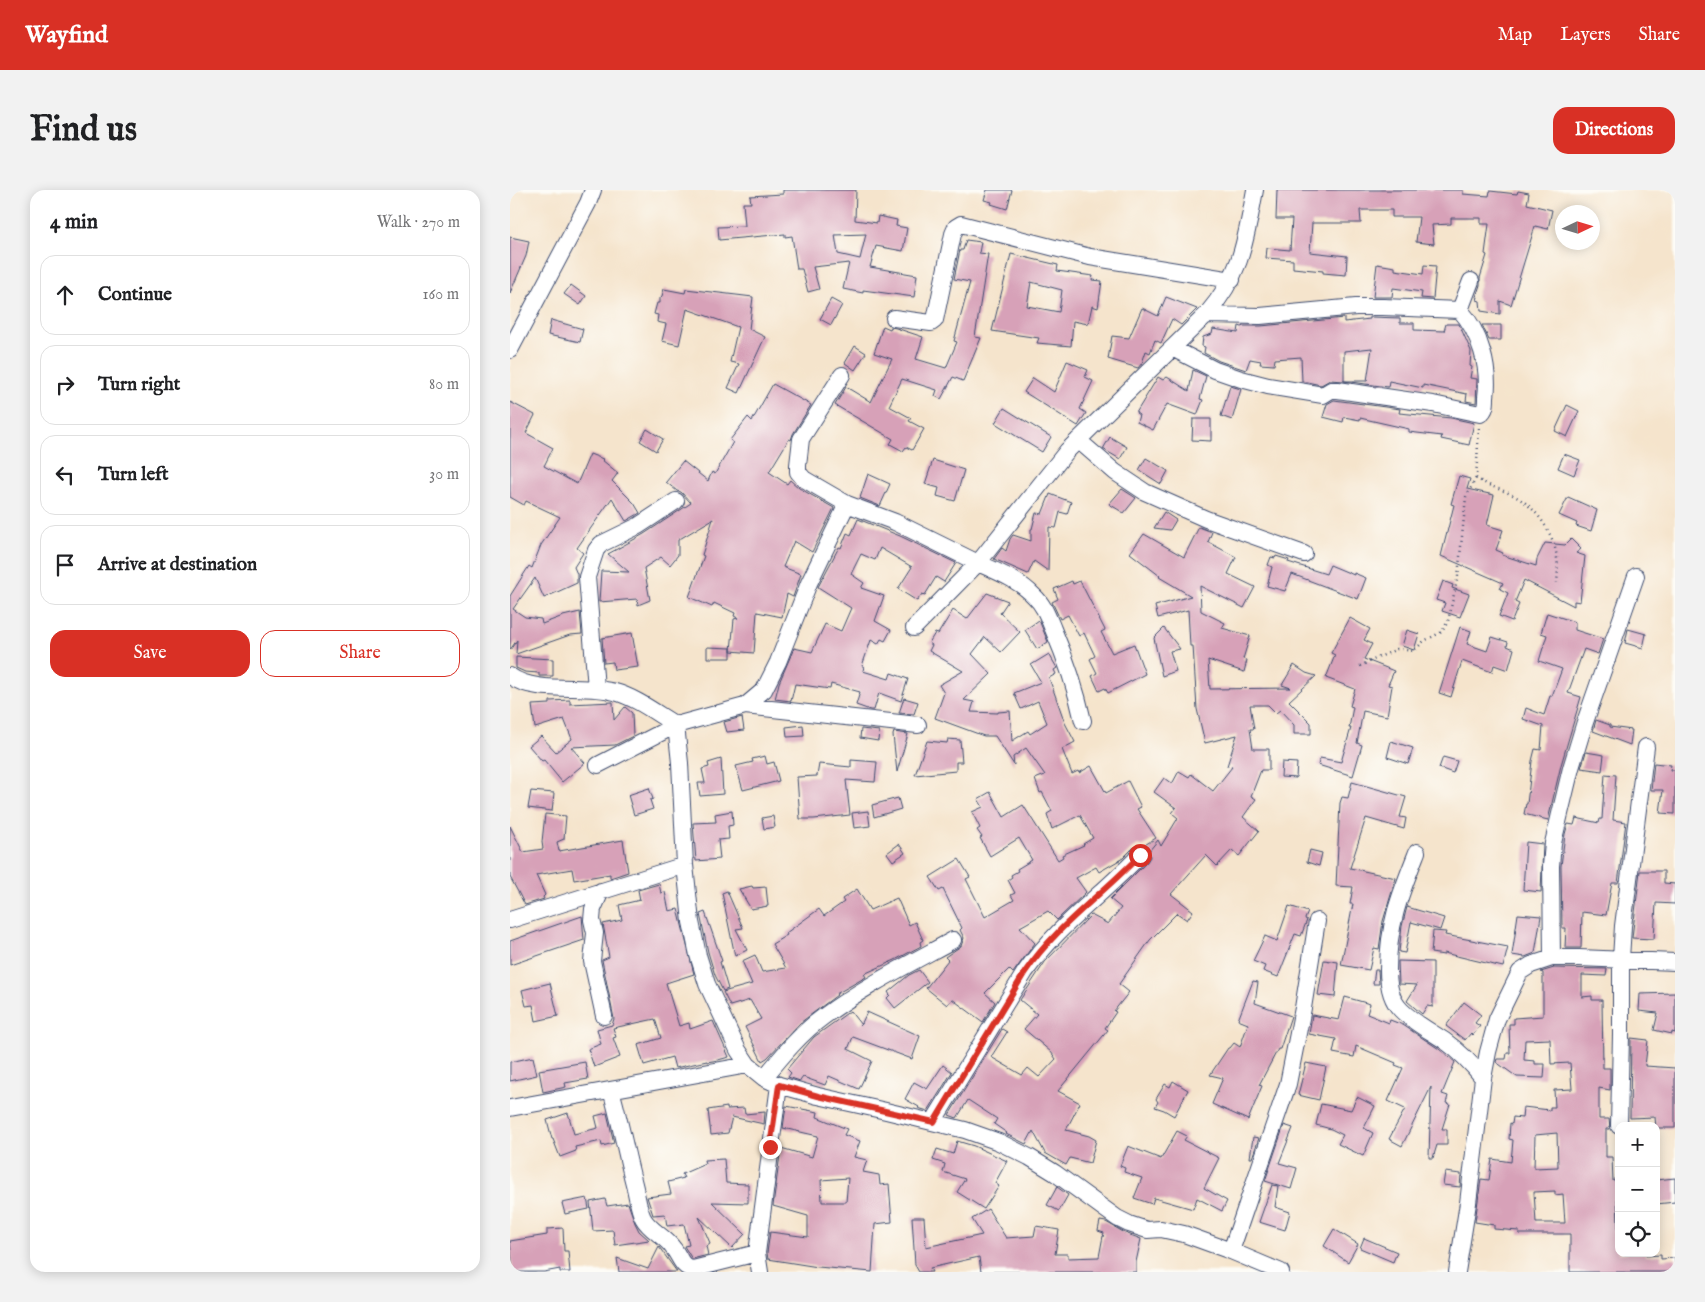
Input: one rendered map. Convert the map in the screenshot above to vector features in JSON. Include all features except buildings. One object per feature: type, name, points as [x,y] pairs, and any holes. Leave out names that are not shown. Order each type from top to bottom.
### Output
[{"type":"street","points":[[510,350],[584,211],[593,190]]},
{"type":"street","points":[[914,628],[978,563],[1067,451],[1221,298],[1232,280],[1240,260],[1255,190]]},
{"type":"street","points":[[894,318],[931,323],[935,320],[952,234],[956,227],[961,224],[1090,257],[1232,280]]},
{"type":"street","points":[[1460,310],[1471,281]]},
{"type":"street","points":[[1172,348],[1215,370],[1268,386],[1324,395],[1331,390],[1338,390],[1433,404],[1480,414],[1485,409],[1487,391],[1485,364],[1476,337],[1460,310],[1356,307],[1260,316],[1206,315]]},
{"type":"street","points":[[842,375],[801,439],[798,472],[804,480],[846,504],[895,522],[1010,577],[1034,595],[1043,606],[1065,658],[1077,693],[1083,721]]},
{"type":"street","points":[[1078,440],[1115,472],[1145,492],[1206,519],[1304,554]]},
{"type":"street","points":[[596,688],[587,577],[596,550],[601,544],[638,526],[676,501]]},
{"type":"street","points":[[746,706],[764,690],[808,582],[846,504]]},
{"type":"street","points":[[1552,958],[1551,866],[1556,834],[1571,768],[1584,725],[1636,576]]},
{"type":"street","points":[[510,676],[528,684],[577,689],[596,688],[616,692],[676,725]]},
{"type":"street","points":[[598,765],[676,725],[746,706],[918,725]]},
{"type":"street","points":[[676,725],[680,763],[685,865],[691,922],[700,962],[717,1007],[748,1066],[771,1081],[818,1096],[966,1130],[999,1142],[1055,1173],[1117,1218],[1129,1224],[1147,1230],[1161,1229],[1184,1234],[1281,1272]]},
{"type":"street","points":[[1619,1122],[1623,926],[1646,747]]},
{"type":"street","points":[[1417,852],[1391,925],[1388,952],[1388,980],[1392,994],[1399,1009],[1461,1054],[1483,1078]]},
{"type":"street","points":[[934,1122],[1020,979],[1039,952],[1070,919],[1140,855]]},
{"type":"street","points":[[510,920],[685,865]]},
{"type":"street","points":[[601,891],[593,909],[592,920],[595,934],[592,961],[604,1016]]},
{"type":"street","points":[[1231,1251],[1288,1084],[1317,921]]},
{"type":"street","points":[[760,1272],[757,1252],[771,1081],[781,1057],[822,1018],[857,994],[953,940]]},
{"type":"street","points":[[1458,1272],[1483,1078],[1497,1019],[1520,972],[1531,965],[1552,958],[1675,962]]},
{"type":"street","points":[[510,1108],[748,1066]]},
{"type":"street","points":[[611,1090],[620,1120],[631,1175],[644,1219],[650,1228],[669,1242],[684,1266],[688,1269],[693,1269],[757,1252]]},
{"type":"path","points":[[1360,666],[1397,649],[1414,652],[1424,641],[1442,632],[1448,621],[1458,576],[1466,497],[1476,478],[1480,414]]},
{"type":"path","points":[[1476,478],[1483,483],[1517,497],[1537,514],[1555,547],[1558,583]]},
{"type":"route","points":[[770,1147],[779,1085],[818,1096],[934,1122],[1039,952],[1070,919],[1140,855]]}]
